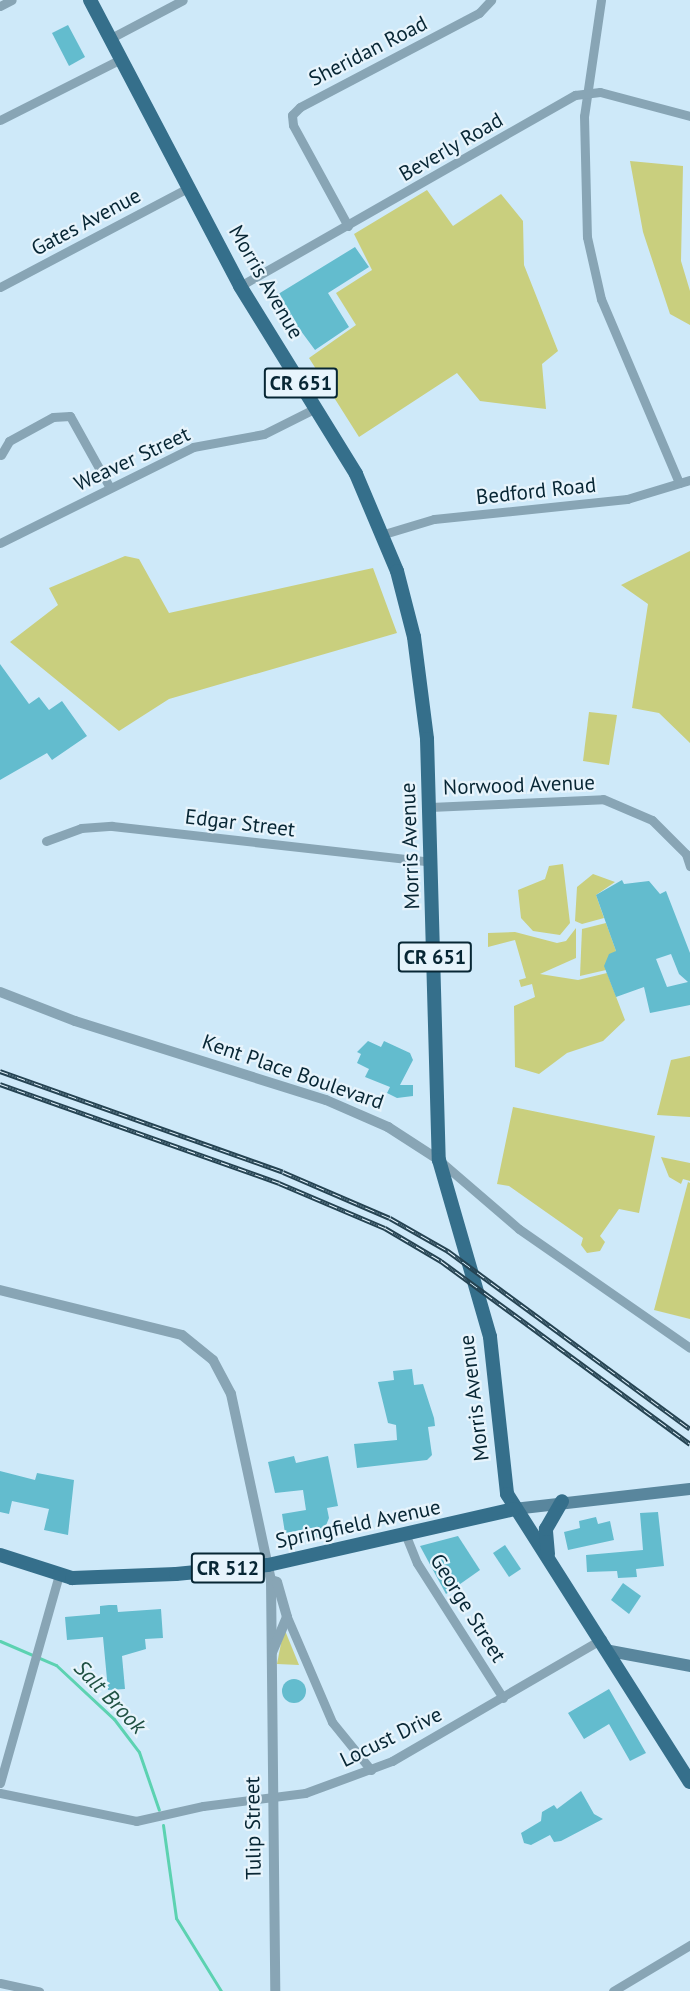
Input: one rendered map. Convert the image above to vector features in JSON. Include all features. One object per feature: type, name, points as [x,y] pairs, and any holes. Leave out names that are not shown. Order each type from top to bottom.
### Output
[{"type":"main road","name":"Morris Avenue","points":[[90,0],[240,286],[316,408],[384,534],[418,659],[430,807],[439,1160],[490,1337],[505,1485],[514,1509],[610,1651],[690,1782]]},
{"type":"main road","name":"Springfield Avenue","points":[[0,1555],[59,1575],[106,1579],[268,1565],[406,1536],[514,1509],[562,1501],[690,1489]]},
{"type":"main road","points":[[550,1562],[545,1535],[562,1501]]},
{"type":"main road","points":[[610,1651],[690,1666]]},
{"type":"street","points":[[0,6],[12,0]]},
{"type":"street","points":[[111,38],[183,0]]},
{"type":"street","name":"Sheridan Road","points":[[348,226],[293,125],[292,115],[300,107],[480,13],[491,0]]},
{"type":"street","points":[[601,0],[588,92],[585,213],[601,299],[679,483]]},
{"type":"street","points":[[0,120],[121,59]]},
{"type":"street","points":[[588,92],[690,116]]},
{"type":"street","name":"Beverly Road","points":[[240,286],[588,92]]},
{"type":"street","name":"Gates Avenue","points":[[0,287],[188,188]]},
{"type":"street","name":"Weaver Street","points":[[0,543],[193,447],[264,434],[316,408]]},
{"type":"street","points":[[1,455],[9,441],[53,417],[70,416],[110,488]]},
{"type":"street","name":"Bedford Road","points":[[384,534],[421,521],[607,502],[690,480]]},
{"type":"street","name":"Norwood Avenue","points":[[430,807],[603,799],[652,820],[688,850],[690,866]]},
{"type":"street","name":"Edgar Street","points":[[46,841],[81,828],[112,826],[432,862]]},
{"type":"street","name":"Kent Place Boulevard","points":[[0,992],[64,1018],[326,1100],[388,1127],[439,1160],[519,1229],[690,1347]]},
{"type":"street","name":"Tulip Street","points":[[0,1290],[169,1330],[190,1340],[213,1360],[231,1394],[271,1580],[269,1665],[275,1991]]},
{"type":"street","name":"George Street","points":[[406,1536],[420,1570],[503,1698]]},
{"type":"street","points":[[0,1784],[3,1756],[59,1575]]},
{"type":"street","points":[[271,1580],[277,1582],[287,1617],[332,1722],[371,1770]]},
{"type":"street","name":"Tulip Street","points":[[269,1665],[287,1617]]},
{"type":"street","name":"Locust Drive","points":[[0,1793],[136,1821],[203,1806],[272,1799],[371,1770],[503,1698],[602,1639]]},
{"type":"street","points":[[613,1991],[690,1945]]},
{"type":"street","points":[[0,1983],[39,1991]]},
{"type":"green space","points":[[630,161],[683,166],[681,261],[690,291],[690,325],[670,314],[643,232]]},
{"type":"green space","points":[[427,190],[453,226],[501,194],[523,221],[524,265],[558,351],[542,364],[546,409],[480,401],[457,373],[359,437],[309,358],[356,325],[336,293],[372,270],[354,234]]},
{"type":"green space","points":[[690,551],[690,743],[659,713],[632,708],[648,604],[621,585]]},
{"type":"green space","points":[[125,556],[139,559],[169,613],[373,568],[397,633],[169,699],[119,731],[10,642],[58,605],[49,588]]},
{"type":"green space","points":[[589,712],[617,715],[609,765],[583,761]]},
{"type":"green space","points":[[563,864],[570,923],[560,935],[533,931],[521,918],[518,890],[545,879],[549,866]]},
{"type":"green space","points":[[593,874],[615,882],[596,895],[604,918],[582,924],[575,921],[577,887]]},
{"type":"green space","points":[[606,923],[616,951],[606,970],[580,976],[582,929]]},
{"type":"green space","points":[[576,928],[576,958],[540,974],[578,980],[607,973],[625,1020],[603,1041],[567,1053],[539,1074],[515,1067],[514,1006],[535,997],[532,984],[521,987],[519,980],[526,978],[515,940],[488,947],[488,933],[515,932],[557,943],[566,941]]},
{"type":"green space","points":[[690,1056],[690,1117],[657,1115],[671,1060]]},
{"type":"green space","points":[[513,1107],[655,1136],[639,1213],[619,1209],[600,1236],[605,1242],[600,1251],[587,1253],[581,1245],[583,1238],[509,1186],[497,1184]]},
{"type":"green space","points":[[661,1157],[690,1163],[690,1181],[683,1179],[681,1184],[669,1177]]},
{"type":"green space","points":[[688,1182],[690,1183],[690,1319],[654,1310]]},
{"type":"green space","points":[[284,1628],[299,1665],[277,1664]]},
{"type":"building","points":[[68,25],[85,57],[69,66],[52,33]]},
{"type":"building","points":[[355,247],[369,267],[328,293],[349,327],[315,350],[275,296]]},
{"type":"building","points":[[0,664],[29,704],[39,697],[49,710],[62,701],[87,736],[52,760],[47,753],[0,780]]},
{"type":"building","points":[[622,880],[624,884],[649,881],[660,894],[666,891],[690,953],[690,1005],[650,1013],[644,987],[616,997],[604,966],[609,954],[616,951],[596,895]],"holes":[[[671,954],[679,974],[688,982],[667,987],[656,959]]]},
{"type":"building","points":[[368,1041],[381,1047],[384,1041],[410,1053],[413,1060],[400,1085],[413,1085],[413,1096],[397,1098],[387,1093],[390,1087],[365,1077],[369,1069],[357,1063],[361,1054],[357,1052]]},
{"type":"building","points":[[412,1369],[414,1385],[423,1384],[434,1418],[435,1426],[428,1427],[432,1455],[427,1460],[357,1468],[354,1444],[397,1440],[396,1425],[388,1423],[378,1382],[394,1380],[393,1371]]},
{"type":"building","points":[[294,1456],[296,1463],[328,1456],[338,1506],[327,1508],[329,1518],[321,1538],[313,1538],[311,1528],[285,1533],[282,1514],[306,1510],[303,1490],[275,1493],[268,1462]]},
{"type":"building","points":[[0,1471],[35,1480],[37,1473],[74,1480],[68,1535],[44,1530],[49,1509],[12,1501],[9,1514],[0,1512]]},
{"type":"building","points":[[658,1512],[664,1566],[636,1569],[637,1577],[618,1578],[617,1571],[587,1572],[586,1555],[643,1550],[640,1513]]},
{"type":"building","points":[[596,1517],[598,1524],[610,1521],[614,1540],[568,1550],[564,1532],[580,1528],[579,1521]]},
{"type":"building","points":[[458,1536],[480,1570],[446,1594],[420,1546]]},
{"type":"building","points":[[505,1545],[521,1569],[509,1577],[493,1553]]},
{"type":"building","points":[[623,1583],[641,1596],[629,1614],[611,1600]]},
{"type":"building","points":[[117,1605],[118,1612],[161,1609],[163,1638],[145,1639],[146,1649],[122,1656],[125,1689],[108,1690],[103,1637],[67,1640],[65,1617],[100,1614],[100,1606]]},
{"type":"building","points":[[294,1679],[303,1682],[306,1691],[303,1700],[294,1703],[285,1700],[282,1691],[285,1682]]},
{"type":"building","points":[[609,1689],[646,1753],[630,1761],[609,1724],[584,1739],[568,1713]]},
{"type":"building","points":[[581,1791],[594,1814],[603,1819],[561,1841],[554,1842],[550,1835],[531,1845],[524,1843],[521,1833],[541,1821],[542,1812],[554,1805],[557,1809]]},
{"type":"waterway","name":"Salt Brook","points":[[0,1641],[56,1665],[114,1719],[139,1752],[159,1810]]},
{"type":"waterway","name":"Salt Brook","points":[[163,1825],[176,1918],[221,1991]]},
{"type":"railway","points":[[0,1071],[283,1172],[390,1218],[448,1251],[690,1429]]},
{"type":"railway","points":[[0,1084],[279,1183],[385,1228],[441,1261],[690,1444]]}]
